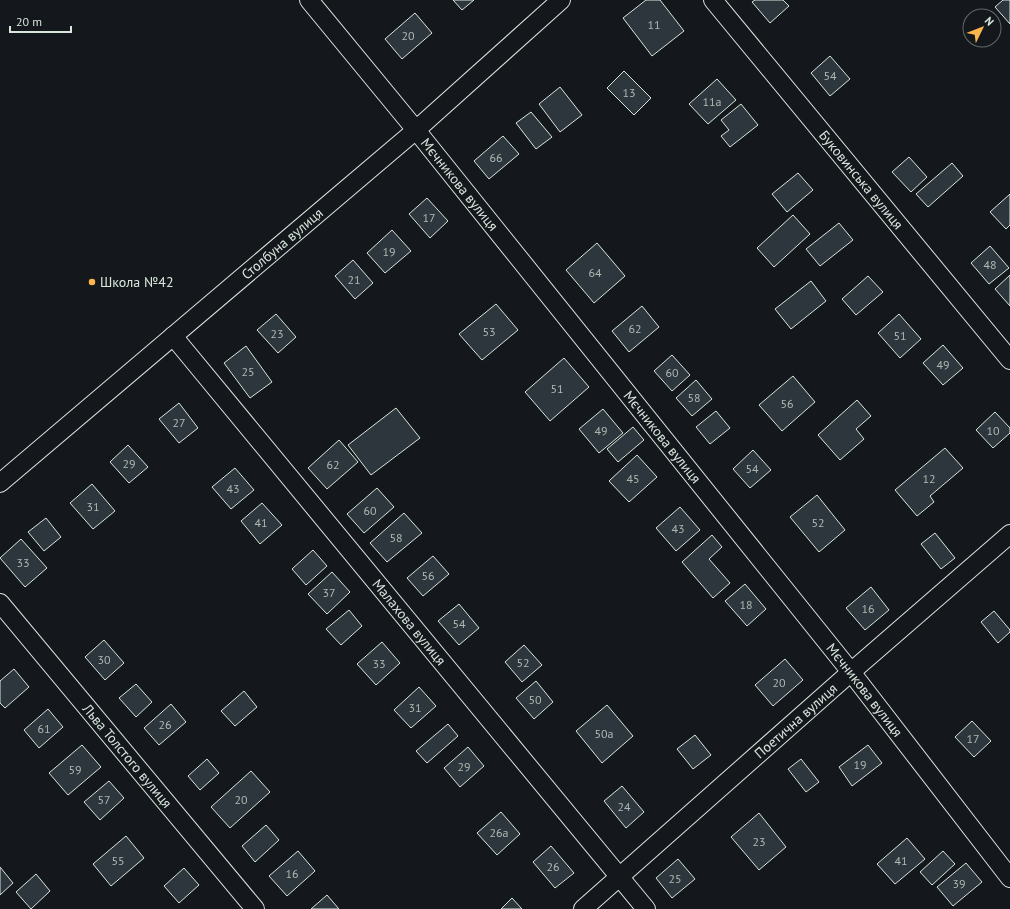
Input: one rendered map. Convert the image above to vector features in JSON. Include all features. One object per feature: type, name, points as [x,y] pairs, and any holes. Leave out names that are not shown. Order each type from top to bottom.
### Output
[{"type":"street","name":"Мєчникова вулиця","points":[[309,0],[416,130],[851,672],[1010,878]]},
{"type":"street","name":"Столбуна вулиця","points":[[0,483],[416,130],[560,0]]},
{"type":"street","name":"Буковинська вулиця","points":[[713,0],[1010,360]]},
{"type":"street","name":"Малахова вулиця","points":[[173,336],[646,909]]},
{"type":"street","name":"Поетична вулиця","points":[[583,909],[620,878],[851,672],[1010,534]]},
{"type":"street","name":"Льва Толстого вулиця","points":[[0,603],[255,909]]},
{"type":"building","points":[[453,0],[474,0],[462,10]]},
{"type":"building","points":[[646,0],[660,0],[684,31],[652,56],[623,18]]},
{"type":"building","points":[[755,0],[783,0],[789,6],[770,23],[752,2]]},
{"type":"building","points":[[1003,0],[1010,0],[1010,24],[1002,15],[1002,8],[995,7]]},
{"type":"building","points":[[415,13],[432,33],[402,59],[385,39]]},
{"type":"building","points":[[830,56],[850,79],[830,96],[811,73]]},
{"type":"building","points":[[624,71],[651,98],[634,115],[607,88]]},
{"type":"building","points":[[717,79],[736,100],[708,124],[689,104]]},
{"type":"building","points":[[560,87],[582,115],[560,132],[539,104]]},
{"type":"building","points":[[741,104],[758,125],[730,147],[721,136],[729,130],[721,120]]},
{"type":"building","points":[[531,112],[552,137],[536,149],[516,123]]},
{"type":"building","points":[[503,136],[519,154],[489,179],[474,161]]},
{"type":"building","points":[[909,157],[927,177],[911,192],[892,172]]},
{"type":"building","points":[[952,163],[963,176],[928,207],[916,194]]},
{"type":"building","points":[[798,173],[813,190],[787,212],[772,194]]},
{"type":"building","points":[[1010,194],[1010,225],[1006,229],[990,212]]},
{"type":"building","points":[[427,198],[448,221],[430,238],[409,214]]},
{"type":"building","points":[[793,215],[810,234],[774,267],[757,248]]},
{"type":"building","points":[[839,223],[853,240],[820,266],[806,249]]},
{"type":"building","points":[[392,230],[411,251],[385,273],[367,253]]},
{"type":"building","points":[[597,243],[625,276],[594,303],[566,270]]},
{"type":"building","points":[[990,246],[1009,268],[989,284],[971,263]]},
{"type":"building","points":[[353,260],[373,283],[355,299],[335,276]]},
{"type":"building","points":[[1010,275],[1010,306],[995,289]]},
{"type":"building","points":[[868,276],[883,292],[856,315],[842,299]]},
{"type":"building","points":[[811,281],[826,301],[791,329],[775,309]]},
{"type":"building","points":[[496,304],[518,330],[482,360],[459,334]]},
{"type":"building","points":[[642,306],[659,327],[629,352],[612,331]]},
{"type":"building","points":[[276,314],[296,337],[278,353],[257,330]]},
{"type":"building","points":[[899,314],[921,339],[900,358],[878,333]]},
{"type":"building","points":[[943,345],[963,368],[943,385],[923,363]]},
{"type":"building","points":[[246,346],[272,382],[250,398],[224,363]]},
{"type":"building","points":[[672,355],[690,375],[672,391],[654,371]]},
{"type":"building","points":[[564,358],[589,387],[550,421],[525,392]]},
{"type":"building","points":[[793,376],[815,402],[782,431],[759,405]]},
{"type":"building","points":[[696,380],[712,399],[692,416],[676,398]]},
{"type":"building","points":[[857,400],[871,416],[856,429],[864,439],[840,460],[818,435]]},
{"type":"building","points":[[179,403],[198,428],[179,443],[159,419]]},
{"type":"building","points":[[396,408],[420,438],[371,475],[348,445]]},
{"type":"building","points":[[603,409],[623,433],[599,453],[579,429]]},
{"type":"building","points":[[716,411],[730,428],[710,444],[696,427]]},
{"type":"building","points":[[995,412],[1010,428],[1010,433],[993,448],[976,430]]},
{"type":"building","points":[[633,427],[644,440],[618,462],[607,449]]},
{"type":"building","points":[[339,440],[358,462],[327,489],[308,468]]},
{"type":"building","points":[[128,445],[148,467],[129,483],[110,462]]},
{"type":"building","points":[[945,448],[963,468],[930,496],[934,502],[917,516],[895,490]]},
{"type":"building","points":[[753,450],[771,470],[750,488],[733,469]]},
{"type":"building","points":[[637,455],[657,477],[629,502],[609,481]]},
{"type":"building","points":[[235,468],[254,490],[231,509],[212,487]]},
{"type":"building","points":[[92,484],[115,511],[93,529],[70,503]]},
{"type":"building","points":[[377,488],[394,507],[364,533],[347,514]]},
{"type":"building","points":[[817,495],[845,530],[819,552],[790,517]]},
{"type":"building","points":[[262,503],[282,525],[260,544],[241,521]]},
{"type":"building","points":[[680,507],[700,530],[676,551],[656,528]]},
{"type":"building","points":[[404,513],[422,533],[387,562],[370,543]]},
{"type":"building","points":[[46,518],[61,537],[44,551],[28,532]]},
{"type":"building","points":[[935,533],[955,558],[941,569],[921,544]]},
{"type":"building","points":[[712,535],[722,547],[709,559],[730,583],[713,598],[682,562]]},
{"type":"building","points":[[21,539],[47,568],[25,587],[0,558]]},
{"type":"building","points":[[313,550],[327,566],[306,585],[292,569]]},
{"type":"building","points":[[433,556],[449,574],[423,596],[407,578]]},
{"type":"building","points":[[332,572],[350,592],[327,614],[308,594]]},
{"type":"building","points":[[745,584],[766,609],[747,626],[725,601]]},
{"type":"building","points":[[871,587],[889,610],[865,630],[846,608]]},
{"type":"building","points":[[459,604],[479,628],[459,645],[438,621]]},
{"type":"building","points":[[349,610],[362,626],[341,645],[326,629]]},
{"type":"building","points":[[994,611],[1010,630],[1010,632],[998,643],[981,622]]},
{"type":"building","points":[[104,640],[124,663],[105,680],[85,657]]},
{"type":"building","points":[[382,642],[400,663],[376,685],[357,664]]},
{"type":"building","points":[[524,645],[542,665],[522,682],[505,662]]},
{"type":"building","points":[[785,659],[803,680],[773,706],[755,685]]},
{"type":"building","points":[[14,669],[29,687],[5,708],[0,703],[0,681]]},
{"type":"building","points":[[536,681],[553,702],[534,719],[516,698]]},
{"type":"building","points":[[136,684],[152,702],[136,717],[119,698]]},
{"type":"building","points":[[419,687],[436,706],[411,728],[394,710]]},
{"type":"building","points":[[244,691],[257,707],[235,726],[221,711]]},
{"type":"building","points":[[171,704],[186,722],[159,745],[144,728]]},
{"type":"building","points":[[607,705],[633,736],[602,763],[576,731]]},
{"type":"building","points":[[48,709],[63,727],[39,748],[24,730]]},
{"type":"building","points":[[972,721],[991,741],[974,757],[955,737]]},
{"type":"building","points":[[448,724],[458,736],[427,763],[416,751]]},
{"type":"building","points":[[695,735],[711,755],[693,769],[677,749]]},
{"type":"building","points":[[82,745],[101,767],[68,795],[49,773]]},
{"type":"building","points":[[868,745],[882,763],[852,786],[839,767]]},
{"type":"building","points":[[468,747],[484,766],[460,787],[444,768]]},
{"type":"building","points":[[207,759],[219,773],[200,790],[188,776]]},
{"type":"building","points":[[801,759],[819,782],[806,792],[788,769]]},
{"type":"building","points":[[251,771],[270,792],[230,828],[211,807]]},
{"type":"building","points":[[109,781],[124,798],[100,820],[84,802]]},
{"type":"building","points":[[622,786],[644,812],[626,828],[604,801]]},
{"type":"building","points":[[501,812],[520,834],[497,855],[477,833]]},
{"type":"building","points":[[759,813],[786,847],[759,870],[731,837]]},
{"type":"building","points":[[266,825],[279,840],[255,862],[242,846]]},
{"type":"building","points":[[126,836],[144,858],[111,886],[93,864]]},
{"type":"building","points":[[907,838],[925,859],[895,884],[877,864]]},
{"type":"building","points":[[551,846],[574,873],[555,888],[533,862]]},
{"type":"building","points":[[298,851],[315,871],[287,896],[269,876]]},
{"type":"building","points":[[943,851],[955,864],[932,885],[920,872]]},
{"type":"building","points":[[678,859],[695,879],[672,898],[656,878]]},
{"type":"building","points":[[966,863],[982,882],[953,906],[937,887]]},
{"type":"building","points":[[0,867],[13,883],[0,895]]},
{"type":"building","points":[[184,868],[199,885],[179,903],[164,886]]},
{"type":"building","points":[[36,874],[50,891],[31,909],[16,892]]},
{"type":"building","points":[[327,895],[339,909],[311,909]]},
{"type":"building","points":[[512,898],[522,909],[501,909]]},
{"type":"place","name":"Школа №42","points":[[92,282]]}]
